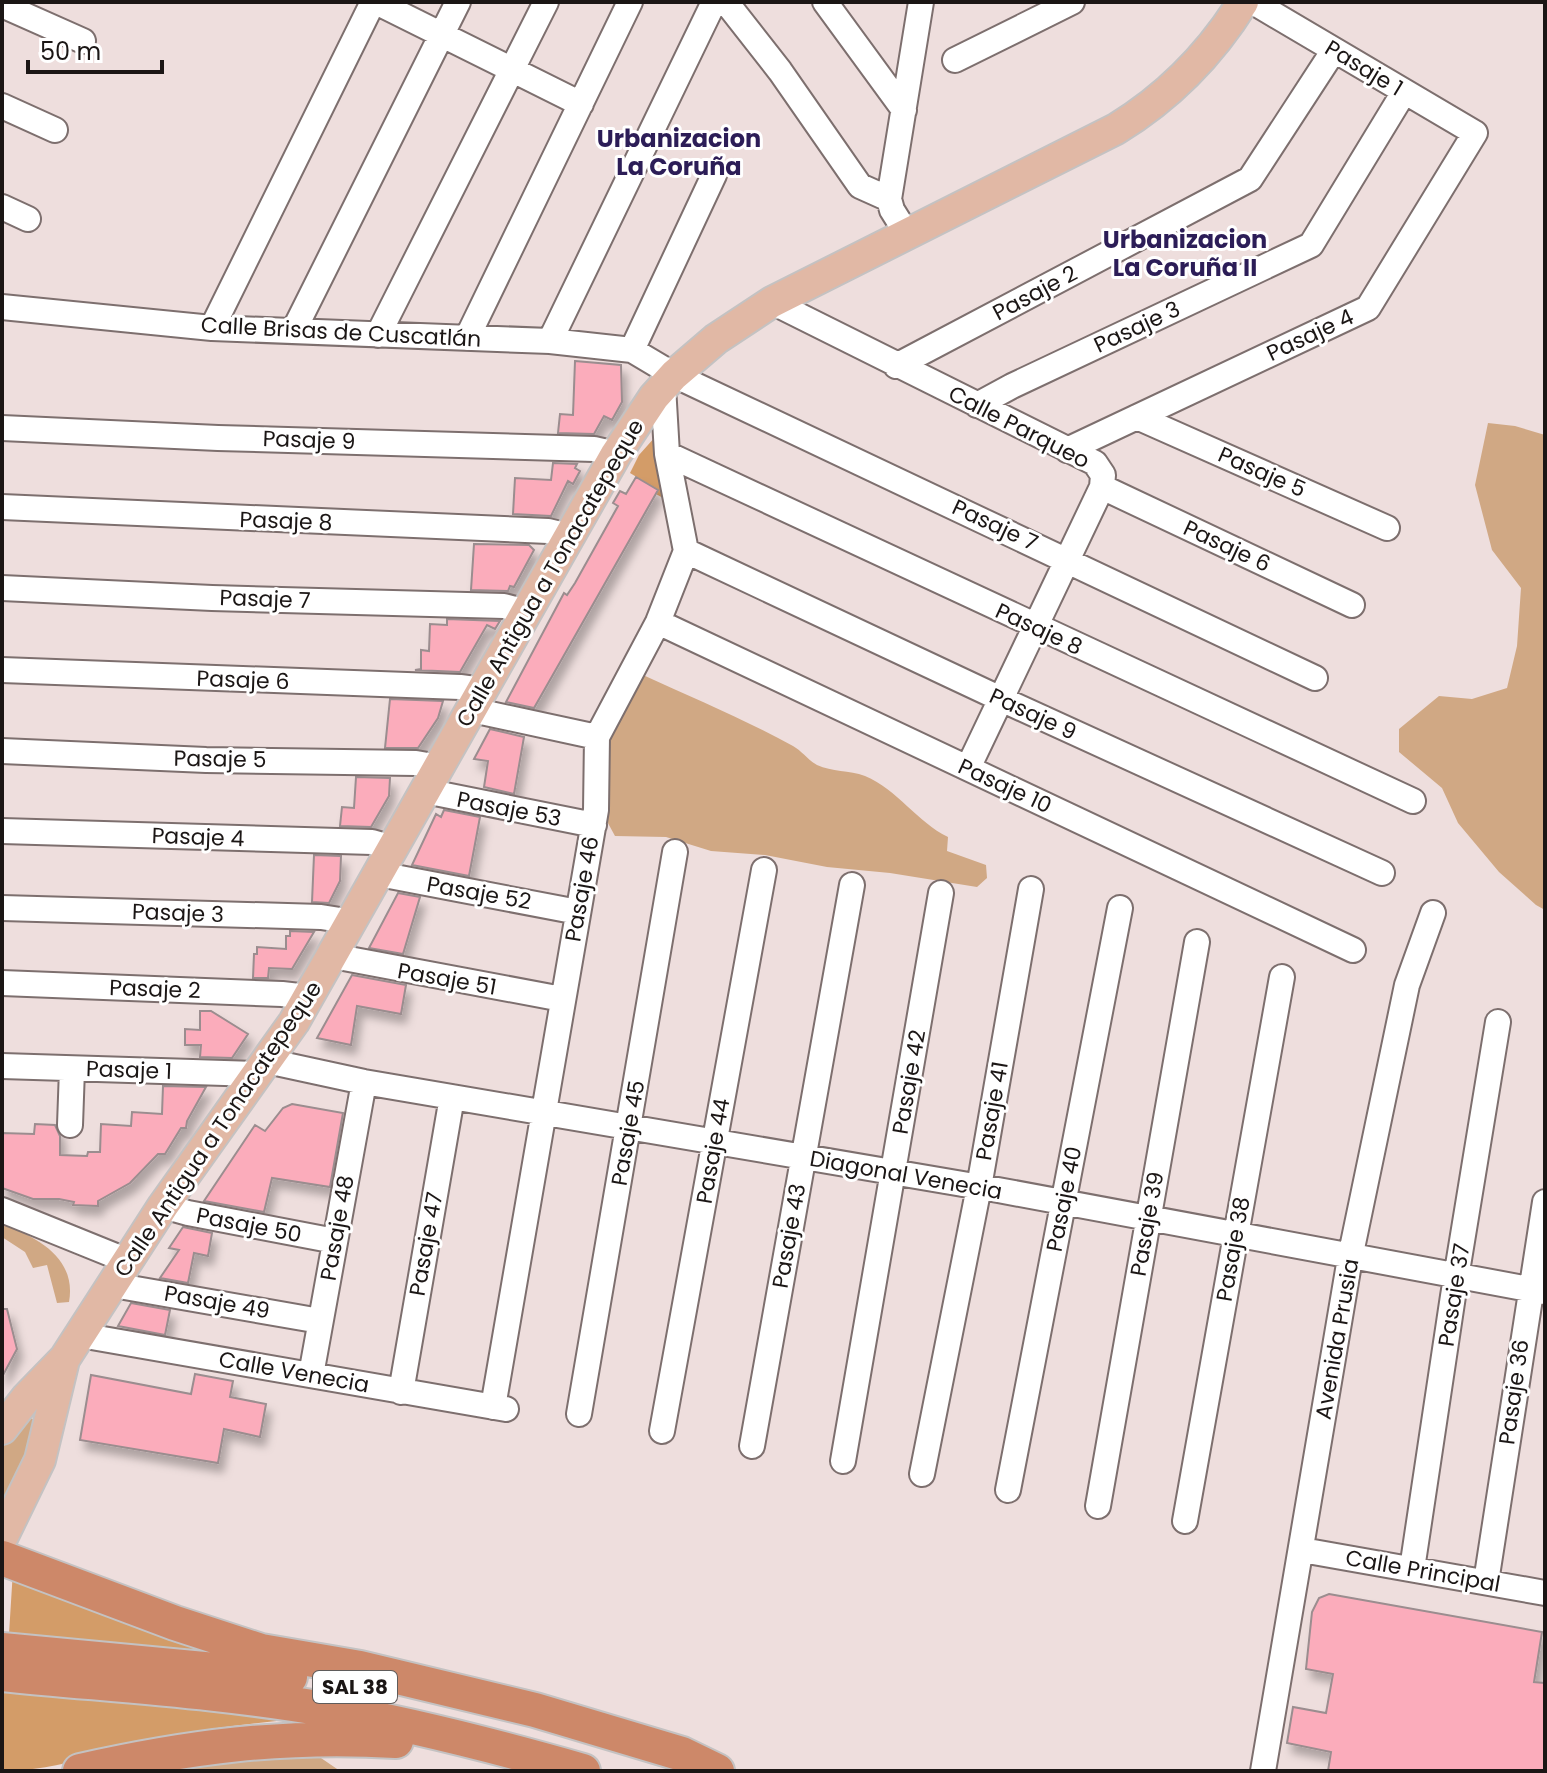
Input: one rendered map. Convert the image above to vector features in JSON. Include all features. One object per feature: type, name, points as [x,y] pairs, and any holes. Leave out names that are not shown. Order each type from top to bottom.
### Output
[{"type":"highway","points":[[2,1558],[175,1623],[261,1651],[360,1668],[535,1710],[682,1754],[717,1771]]},
{"type":"highway","name":"SAL 38","points":[[2,1650],[247,1671],[337,1684],[501,1716],[699,1771]]},
{"type":"highway","name":"SAL 38","points":[[2,1674],[329,1710],[472,1741],[583,1771]]},
{"type":"highway","points":[[80,1771],[167,1752],[315,1738],[459,1747],[548,1761]]},
{"type":"main road","name":"Calle Antigua a Tonacatepeque","points":[[2,1429],[73,1347],[163,1206],[262,1068],[308,997],[616,454],[668,380],[716,339],[772,302],[1141,114],[1207,55],[1243,2]]},
{"type":"main road","name":"Calle Antigua a Tonacatepeque","points":[[2,1538],[40,1460],[73,1347]]},
{"type":"street","points":[[212,328],[374,2],[581,104]]},
{"type":"street","points":[[294,330],[458,2]]},
{"type":"street","points":[[378,335],[546,2]]},
{"type":"street","points":[[467,338],[630,2]]},
{"type":"street","points":[[550,341],[714,2]]},
{"type":"street","points":[[726,2],[780,71],[860,186],[889,199]]},
{"type":"street","points":[[825,2],[904,110]]},
{"type":"street","points":[[955,60],[1072,2]]},
{"type":"street","name":"Pasaje 1","points":[[1253,2],[1475,133]]},
{"type":"street","points":[[907,234],[889,199],[920,3]]},
{"type":"street","points":[[2,5],[83,41]]},
{"type":"street","name":"Pasaje 2","points":[[896,366],[1250,179],[1334,50]]},
{"type":"street","name":"Pasaje 3","points":[[977,405],[1311,245],[1404,92]]},
{"type":"street","points":[[2,106],[55,130]]},
{"type":"street","name":"Pasaje 4","points":[[1067,450],[1368,308],[1475,133]]},
{"type":"street","points":[[632,350],[714,175]]},
{"type":"street","points":[[2,207],[28,219]]},
{"type":"street","name":"Calle Parqueo","points":[[772,302],[1095,463],[1103,475],[1102,487],[968,768]]},
{"type":"street","name":"Calle Brisas de Cuscatlán","points":[[3,308],[212,328],[550,341],[632,350],[668,380]]},
{"type":"street","points":[[668,380],[667,454],[686,551]]},
{"type":"street","name":"Pasaje 7","points":[[668,380],[1066,558],[1315,678]]},
{"type":"street","name":"Pasaje 5","points":[[1137,417],[1387,528]]},
{"type":"street","name":"Pasaje 9","points":[[2,428],[594,449],[616,454]]},
{"type":"street","name":"Pasaje 8","points":[[667,454],[1413,801]]},
{"type":"street","name":"Pasaje 6","points":[[1102,487],[1352,605]]},
{"type":"street","name":"Pasaje 8","points":[[2,507],[548,531],[569,536]]},
{"type":"street","name":"Pasaje 9","points":[[686,551],[1382,873]]},
{"type":"street","name":"Pasaje 46","points":[[500,1408],[543,1113],[594,825],[597,737],[658,622],[686,551]]},
{"type":"street","name":"Pasaje 7","points":[[2,588],[212,598],[504,606],[527,612]]},
{"type":"street","name":"Pasaje 10","points":[[658,622],[1353,950]]},
{"type":"street","name":"Pasaje 6","points":[[2,670],[460,687],[478,700],[597,737]]},
{"type":"street","name":"Pasaje 5","points":[[2,751],[206,760],[416,763],[432,779]]},
{"type":"street","name":"Pasaje 53","points":[[432,779],[594,825]]},
{"type":"street","name":"Pasaje 4","points":[[2,831],[363,841],[386,861]]},
{"type":"street","name":"Pasaje 45","points":[[579,1414],[675,852]]},
{"type":"street","name":"Pasaje 52","points":[[386,861],[578,912]]},
{"type":"street","name":"Pasaje 44","points":[[662,1431],[764,870]]},
{"type":"street","name":"Pasaje 43","points":[[752,1446],[852,885]]},
{"type":"street","name":"Pasaje 41","points":[[922,1474],[979,1187],[1031,889]]},
{"type":"street","name":"Pasaje 42","points":[[843,1461],[941,893]]},
{"type":"street","name":"Pasaje 3","points":[[2,908],[321,917],[353,922]]},
{"type":"street","name":"Pasaje 40","points":[[1008,1490],[1120,908]]},
{"type":"street","name":"Avenida Prusia","points":[[1263,1771],[1350,1258],[1407,985],[1433,913]]},
{"type":"street","name":"Pasaje 39","points":[[1098,1506],[1197,942]]},
{"type":"street","name":"Pasaje 51","points":[[333,956],[562,999]]},
{"type":"street","name":"Pasaje 38","points":[[1185,1521],[1282,977]]},
{"type":"street","name":"Pasaje 2","points":[[2,983],[308,997]]},
{"type":"street","name":"Pasaje 37","points":[[1412,1569],[1498,1022]]},
{"type":"street","name":"Pasaje 1","points":[[2,1066],[72,1069],[262,1068]]},
{"type":"street","name":"Diagonal Venecia","points":[[262,1068],[364,1082],[979,1187],[1537,1291]]},
{"type":"street","points":[[70,1125],[72,1069]]},
{"type":"street","name":"Pasaje 48","points":[[311,1375],[364,1082]]},
{"type":"street","name":"Pasaje 47","points":[[401,1392],[452,1097]]},
{"type":"street","name":"Pasaje 36","points":[[1486,1582],[1537,1291],[1545,1202]]},
{"type":"street","name":"Pasaje 50","points":[[163,1206],[335,1241]]},
{"type":"street","name":"Pasaje 49","points":[[2,1210],[120,1273],[320,1321]]},
{"type":"street","name":"Calle Venecia","points":[[73,1347],[311,1375],[500,1408]]},
{"type":"street","name":"Calle Principal","points":[[1302,1550],[1545,1593]]},
{"type":"shaded area","points":[[1488,423],[1515,426],[1545,435],[1545,910],[1499,872],[1458,823],[1442,788],[1399,752],[1399,729],[1439,696],[1472,699],[1507,688],[1517,646],[1521,588],[1492,550],[1475,485]]},
{"type":"shaded area","points":[[664,427],[675,505],[630,473],[639,455]]},
{"type":"shaded area","points":[[643,675],[775,736],[817,765],[859,774],[877,782],[948,837],[947,851],[986,865],[987,878],[977,887],[827,867],[765,855],[711,851],[666,837],[615,836],[603,814],[608,727]]},
{"type":"shaded area","points":[[2,1224],[41,1243],[61,1261],[70,1287],[69,1302],[57,1303],[47,1265],[33,1268],[25,1252],[2,1237]]},
{"type":"shaded area","points":[[29,1418],[39,1427],[2,1510],[2,1448]]},
{"type":"shaded area","points":[[13,1570],[295,1667],[9,1634]]},
{"type":"shaded area","points":[[4,1688],[325,1716],[190,1732],[67,1763],[2,1771]]},
{"type":"shaded area","points":[[302,1745],[340,1771],[148,1771]]},
{"type":"building","points":[[575,361],[621,365],[622,402],[612,420],[604,416],[594,434],[558,433],[560,414],[573,415]]},
{"type":"building","points":[[553,463],[577,464],[575,468],[580,471],[573,484],[568,481],[551,516],[513,514],[515,478],[551,480]]},
{"type":"building","points":[[636,477],[658,490],[534,708],[506,702],[564,593],[567,595],[575,583],[618,506],[613,503],[620,491],[626,494]]},
{"type":"building","points":[[474,544],[529,545],[534,550],[514,587],[510,586],[508,591],[471,590]]},
{"type":"building","points":[[447,619],[500,621],[495,629],[487,625],[460,672],[415,670],[421,669],[421,650],[429,651],[430,624],[447,625]]},
{"type":"building","points":[[390,699],[443,701],[438,718],[418,748],[385,748]]},
{"type":"building","points":[[490,729],[524,737],[514,794],[484,787],[488,761],[474,759]]},
{"type":"building","points":[[356,777],[390,778],[389,796],[371,827],[340,826],[342,807],[354,808]]},
{"type":"building","points":[[444,810],[480,817],[469,876],[412,865],[436,814],[441,817]]},
{"type":"building","points":[[314,855],[341,856],[340,881],[329,903],[312,902]]},
{"type":"building","points":[[398,893],[420,897],[403,954],[369,948]]},
{"type":"building","points":[[290,931],[314,932],[292,969],[269,968],[268,978],[253,978],[257,947],[286,949],[286,936],[290,936]]},
{"type":"building","points":[[352,975],[406,985],[401,1014],[357,1006],[351,1045],[317,1038]]},
{"type":"building","points":[[200,1011],[211,1011],[248,1034],[232,1058],[200,1057],[201,1045],[185,1045],[185,1029],[200,1030]]},
{"type":"building","points":[[163,1086],[206,1087],[186,1128],[181,1128],[165,1154],[158,1154],[130,1183],[98,1201],[98,1206],[73,1205],[74,1202],[59,1199],[33,1199],[2,1188],[2,1133],[34,1134],[35,1124],[55,1125],[60,1136],[60,1155],[87,1156],[88,1152],[100,1152],[101,1124],[131,1126],[132,1112],[162,1114]]},
{"type":"building","points":[[292,1104],[343,1113],[330,1187],[272,1178],[264,1212],[204,1201],[255,1125],[265,1131],[283,1108]]},
{"type":"building","points":[[183,1227],[212,1233],[208,1256],[194,1253],[188,1283],[160,1278],[179,1250],[169,1248]]},
{"type":"building","points":[[131,1303],[170,1310],[165,1335],[118,1326]]},
{"type":"building","points":[[2,1309],[7,1309],[17,1349],[2,1377]]},
{"type":"building","points":[[195,1374],[233,1381],[230,1397],[266,1404],[260,1437],[224,1429],[218,1463],[80,1440],[91,1375],[191,1394]]},
{"type":"building","points":[[1329,1594],[1542,1632],[1534,1682],[1545,1683],[1545,1771],[1328,1771],[1331,1752],[1287,1743],[1293,1707],[1326,1713],[1333,1674],[1306,1669],[1312,1612],[1319,1598]]},
{"type":"district","name":"Urbanizacion La Coruña","points":[[679,152]]},
{"type":"district","name":"Urbanizacion La Coruña II","points":[[1185,253]]}]
